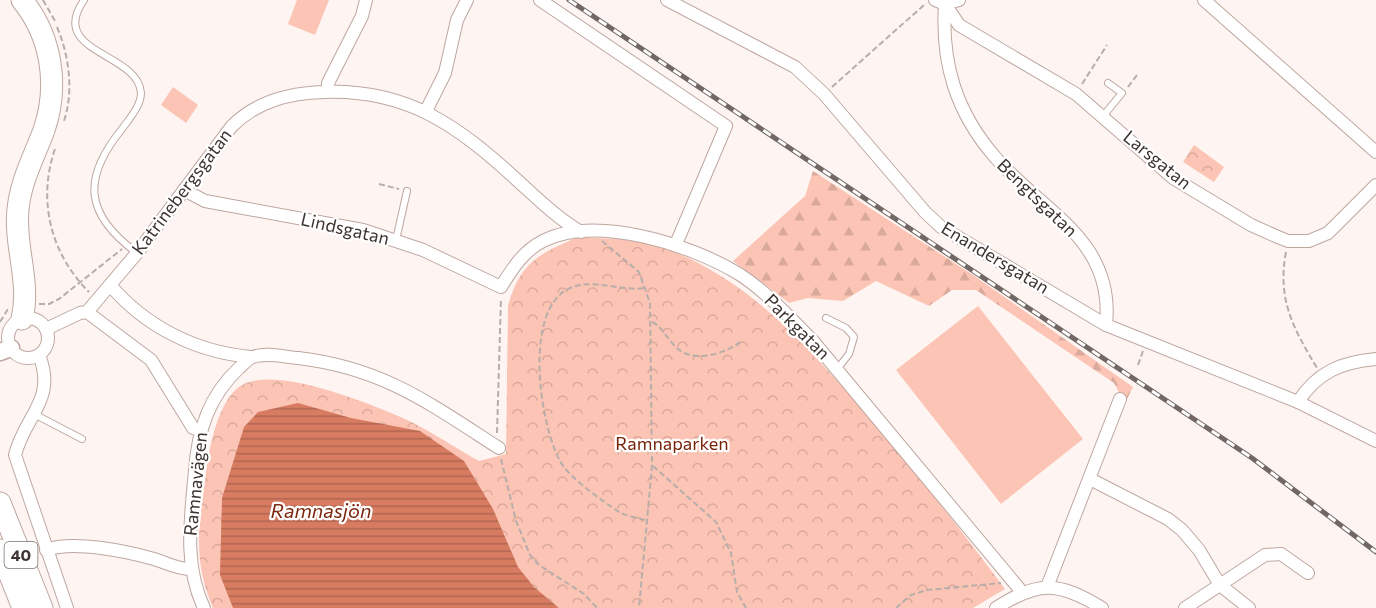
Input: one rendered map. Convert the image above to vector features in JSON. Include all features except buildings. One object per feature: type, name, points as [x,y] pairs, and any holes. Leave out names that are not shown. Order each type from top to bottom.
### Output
[{"type":"highway","points":[[22,0],[43,34],[48,50],[52,85],[48,118],[25,176],[18,212],[24,310]]},
{"type":"highway","name":"40","points":[[0,503],[42,608]]},
{"type":"highway","name":"40","points":[[0,550],[24,608]]},
{"type":"street","points":[[328,91],[328,83],[366,7],[366,0]]},
{"type":"street","points":[[426,111],[446,73],[456,20],[466,0]]},
{"type":"street","points":[[540,0],[726,126],[676,244]]},
{"type":"street","name":"Enandersgatan","points":[[667,0],[795,67],[824,94],[925,212],[941,227],[1106,325],[1298,402],[1376,441]]},
{"type":"street","points":[[940,2],[959,0]]},
{"type":"street","name":"Bengtsgatan","points":[[940,2],[948,64],[955,92],[969,120],[995,158],[1019,183],[1062,217],[1078,235],[1106,292],[1106,325]]},
{"type":"street","name":"Larsgatan","points":[[940,2],[959,25],[970,34],[1003,49],[1076,94],[1173,178],[1251,225],[1288,241]]},
{"type":"street","points":[[1213,2],[1376,152]]},
{"type":"street","name":"Katrinebergsgatan","points":[[46,329],[87,312],[137,253],[242,116],[281,97],[328,91],[378,94],[426,111],[463,133],[561,220],[581,232]]},
{"type":"street","points":[[1288,241],[1309,241],[1328,233],[1376,185]]},
{"type":"street","name":"Lindsgatan","points":[[184,190],[205,201],[363,230],[396,240],[501,287]]},
{"type":"street","name":"Parkgatan","points":[[501,287],[516,262],[530,250],[564,233],[581,232],[637,235],[676,244],[740,275],[778,305],[838,368],[1022,592]]},
{"type":"street","points":[[110,285],[138,312],[184,342],[204,349],[251,357],[270,355],[310,360],[370,374],[406,389],[499,448]]},
{"type":"street","points":[[24,310],[46,329],[47,343],[39,355],[24,357],[6,350],[9,332],[24,310]]},
{"type":"street","points":[[87,312],[151,360],[193,428],[200,430]]},
{"type":"street","points":[[39,355],[45,370],[46,383],[15,455],[67,608]]},
{"type":"street","name":"Ramnavägen","points":[[204,608],[195,588],[190,568],[192,497],[200,430],[214,398],[229,377],[251,357]]},
{"type":"street","points":[[1298,402],[1310,384],[1329,369],[1356,361],[1376,359]]},
{"type":"street","points":[[1047,587],[1120,399]]},
{"type":"street","points":[[1090,479],[1168,519],[1182,530],[1199,550],[1220,585],[1249,608]]},
{"type":"street","points":[[46,550],[68,546],[107,550],[154,559],[181,569],[190,568]]},
{"type":"street","points":[[1185,608],[1265,555],[1286,557],[1308,573]]},
{"type":"street","points":[[996,608],[1022,592],[1047,587],[1070,592],[1102,608]]},
{"type":"lane","points":[[84,0],[76,15],[78,33],[86,44],[128,71],[135,79],[141,94],[135,111],[105,149],[93,177],[97,206],[111,228],[126,245],[137,253]]},
{"type":"lane","points":[[1104,116],[1122,93],[1108,83]]},
{"type":"lane","points":[[396,240],[407,191]]},
{"type":"lane","points":[[826,318],[846,328],[854,337],[849,354],[838,368]]},
{"type":"lane","points":[[34,414],[82,439]]},
{"type":"path","points":[[43,0],[61,36],[66,56],[69,93],[61,130]]},
{"type":"path","points":[[836,84],[923,7],[927,0]]},
{"type":"path","points":[[1076,94],[1107,45]]},
{"type":"path","points":[[1122,93],[1137,75]]},
{"type":"path","points":[[58,140],[47,184],[50,225],[59,251],[80,283],[97,300]]},
{"type":"path","points":[[379,184],[407,191]]},
{"type":"path","points":[[601,233],[605,246],[634,267],[646,288],[652,322],[652,466],[645,520],[639,608]]},
{"type":"path","points":[[1288,241],[1284,263],[1284,304],[1321,375]]},
{"type":"path","points":[[0,322],[11,302],[17,299],[24,310],[49,304],[117,256],[126,245]]},
{"type":"path","points":[[645,520],[621,513],[560,463],[546,423],[540,336],[549,311],[559,296],[569,289],[588,285],[635,290],[646,288]]},
{"type":"path","points":[[501,287],[499,448],[516,521],[531,555],[539,565],[584,594],[597,608]]},
{"type":"path","points":[[652,322],[679,350],[692,356],[724,352],[740,342]]},
{"type":"path","points":[[1138,365],[1146,342]]},
{"type":"path","points":[[652,466],[716,522],[731,554],[737,592],[746,608]]},
{"type":"path","points":[[896,608],[911,595],[927,590],[1002,583],[1009,579]]},
{"type":"path","points":[[739,608],[742,604]]},
{"type":"green space","points":[[297,0],[329,0],[315,35],[288,24]]},
{"type":"green space","points":[[173,87],[198,105],[186,123],[161,105]]},
{"type":"green space","points":[[1194,145],[1224,167],[1214,182],[1183,162]]},
{"type":"green space","points":[[813,171],[973,275],[1133,387],[1125,403],[1114,383],[976,290],[952,290],[929,306],[876,281],[843,301],[808,298],[789,303],[733,261],[805,196]]},
{"type":"green space","name":"Ramnaparken","points":[[578,237],[626,240],[662,247],[704,266],[758,302],[806,346],[850,395],[923,483],[1005,589],[973,608],[213,608],[206,590],[200,557],[201,509],[207,462],[217,423],[228,399],[235,390],[244,384],[260,380],[301,383],[347,396],[403,418],[479,461],[506,454],[508,306],[519,279],[533,261]]},
{"type":"green space","points":[[978,306],[1083,439],[1001,504],[896,370]]},
{"type":"water","name":"Ramnasjön","points":[[298,403],[351,418],[420,431],[464,461],[493,509],[518,567],[534,587],[559,608],[233,608],[220,575],[222,498],[244,427],[258,412]]},
{"type":"railway","points":[[569,0],[1252,458],[1376,552]]}]
